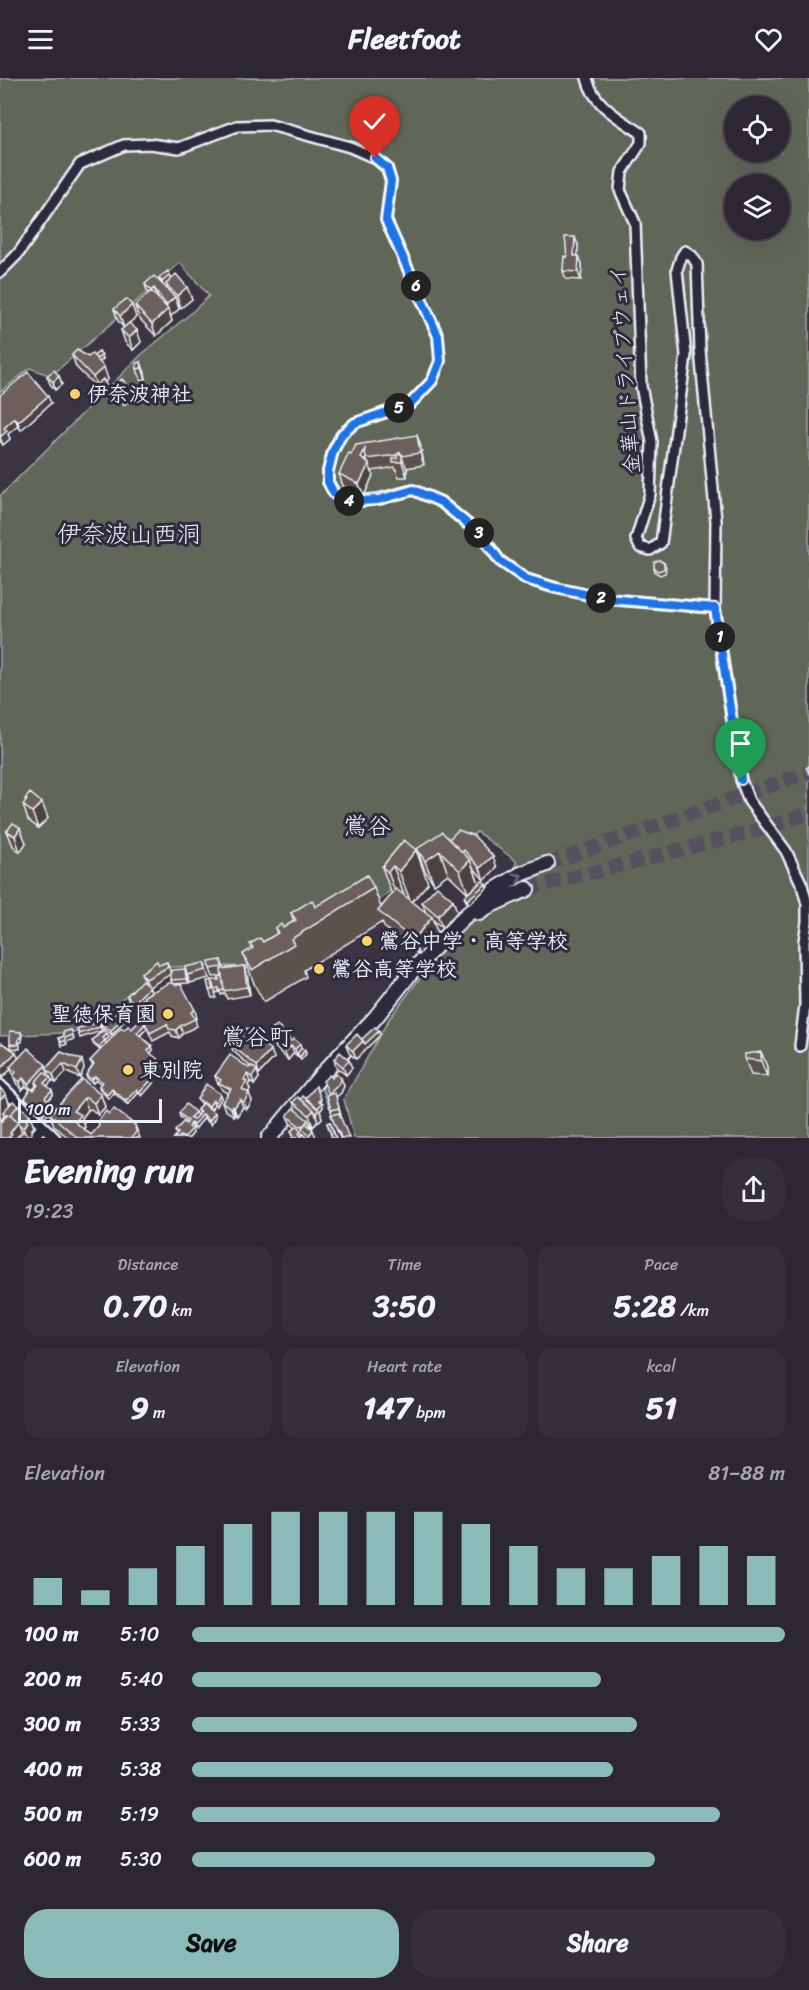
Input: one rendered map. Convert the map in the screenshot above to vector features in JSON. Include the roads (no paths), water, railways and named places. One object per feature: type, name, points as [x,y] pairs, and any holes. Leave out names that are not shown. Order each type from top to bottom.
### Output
[{"type":"main road","points":[[268,1138],[323,1073],[375,1018],[440,940],[495,890],[521,874],[547,864]]},
{"type":"main road","points":[[440,940],[491,905],[527,889]]},
{"type":"street","name":"金華山ドライブウェイ","points":[[587,78],[589,89],[600,104],[641,132],[641,143],[622,172],[620,190],[635,223],[641,386],[652,441],[650,494],[636,539],[640,547],[650,550],[661,543],[686,355],[677,270],[681,257],[686,251],[698,264],[700,350],[716,521],[715,608],[741,780],[749,801],[786,851],[802,885],[807,904],[804,941],[805,1005],[800,1046]]},
{"type":"street","points":[[0,272],[18,254],[80,164],[124,145],[150,144],[179,148],[237,126],[270,124],[350,147],[375,158],[387,168],[391,181],[386,220],[438,336],[440,361],[432,381],[410,404],[355,423],[342,434],[333,451],[328,471],[328,482],[334,494],[344,500],[360,501],[378,500],[413,490],[441,502],[481,535],[500,561],[526,579],[608,599],[715,608]]},
{"type":"street","points":[[0,1085],[42,1128],[55,1138]]},
{"type":"street","points":[[33,1138],[42,1128]]},
{"type":"waterway","points":[[322,1086],[330,1107]]},
{"type":"tunnel","points":[[547,864],[809,772]]},
{"type":"tunnel","points":[[527,889],[762,829],[809,813]]},
{"type":"place","name":"伊奈波神社","points":[[75,394]]},
{"type":"place","name":"鶯谷中学・高等学校","points":[[367,941]]},
{"type":"place","name":"鶯谷高等学校","points":[[319,969]]},
{"type":"place","name":"聖徳保育園","points":[[168,1014]]},
{"type":"place","name":"東別院","points":[[128,1070]]},
{"type":"district","name":"伊奈波山西洞","points":[[129,534]]},
{"type":"district","name":"鴬谷","points":[[367,826]]},
{"type":"district","name":"鴬谷町","points":[[257,1037]]}]
